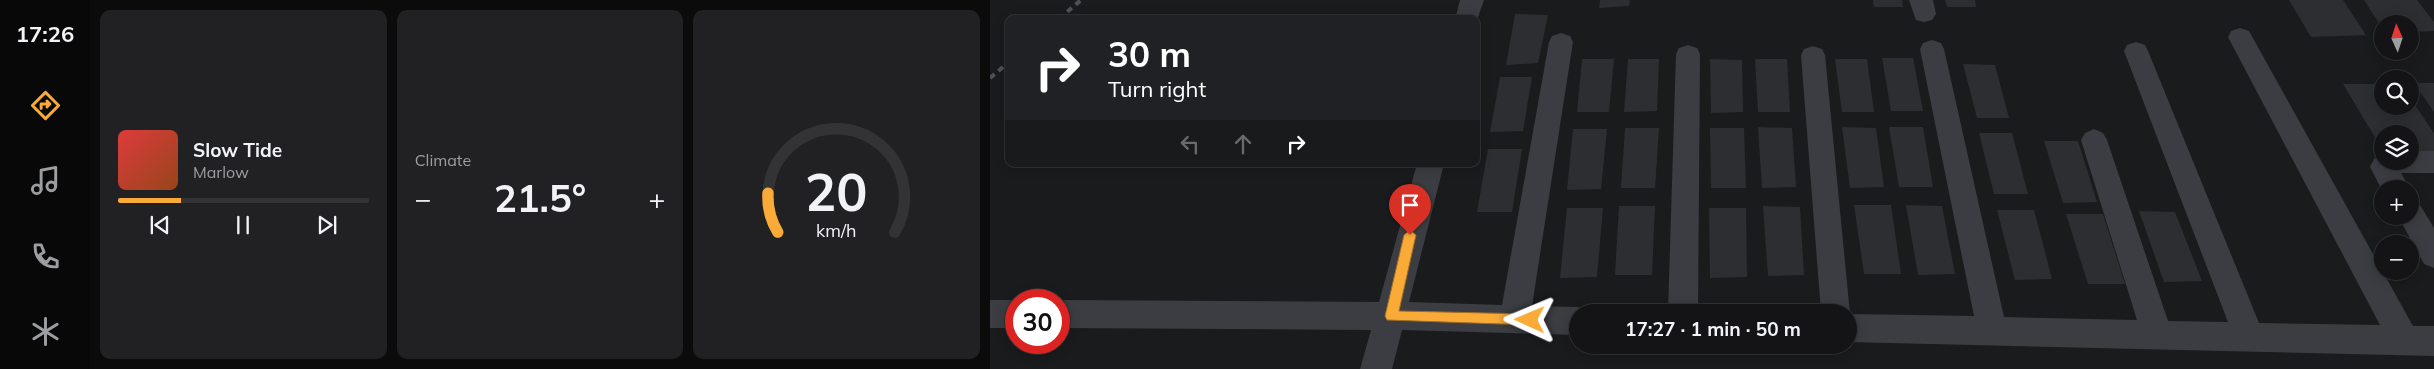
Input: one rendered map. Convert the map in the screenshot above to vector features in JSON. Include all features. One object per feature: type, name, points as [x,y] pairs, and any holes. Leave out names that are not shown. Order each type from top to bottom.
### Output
[{"type":"street","points":[[1468,15],[1472,0]]},
{"type":"street","points":[[2240,37],[2419,341]]},
{"type":"street","points":[[1515,319],[1561,42]]},
{"type":"street","points":[[1932,49],[1992,331]]},
{"type":"street","points":[[2136,51],[2249,337]]},
{"type":"street","points":[[1683,304],[1688,54]]},
{"type":"street","points":[[1812,55],[1835,304]]},
{"type":"street","points":[[2094,140],[2157,335]]},
{"type":"street","points":[[2391,180],[2384,167],[2393,162],[2434,162]]},
{"type":"street","points":[[1376,369],[1429,167]]},
{"type":"street","points":[[2417,225],[2434,255]]},
{"type":"street","points":[[990,314],[1005,314]]},
{"type":"street","points":[[1070,314],[1391,316],[1569,321]]},
{"type":"street","points":[[1857,328],[2419,341]]},
{"type":"building","points":[[1600,0],[1630,0],[1629,6],[1599,8]]},
{"type":"building","points":[[1873,0],[1902,0],[1903,7],[1874,7]]},
{"type":"building","points":[[1945,0],[1975,0],[1976,7],[1947,7]]},
{"type":"building","points":[[2289,0],[2343,0],[2366,35],[2311,37]]},
{"type":"building","points":[[2364,0],[2417,0],[2434,22],[2434,31],[2419,32],[2419,15],[2374,16]]},
{"type":"building","points":[[1515,14],[1548,15],[1538,63],[1506,65]]},
{"type":"building","points":[[1882,58],[1913,58],[1923,111],[1891,111]]},
{"type":"building","points":[[1582,59],[1614,59],[1609,112],[1577,112]]},
{"type":"building","points":[[1628,59],[1659,59],[1657,111],[1624,112]]},
{"type":"building","points":[[1710,59],[1742,60],[1743,112],[1711,113]]},
{"type":"building","points":[[1755,59],[1787,59],[1790,112],[1758,112]]},
{"type":"building","points":[[1835,59],[1867,59],[1874,112],[1842,112]]},
{"type":"building","points":[[1963,64],[1995,65],[2009,118],[1977,118]]},
{"type":"building","points":[[1500,77],[1532,77],[1523,131],[1490,132]]},
{"type":"building","points":[[2419,83],[2434,83],[2434,112],[2419,90]]},
{"type":"building","points":[[2343,84],[2374,84],[2374,115],[2419,115],[2419,111],[2434,133],[2434,152],[2419,152],[2419,125],[2374,125],[2374,136]]},
{"type":"building","points":[[1758,127],[1792,128],[1796,187],[1762,188]]},
{"type":"building","points":[[1842,127],[1876,128],[1884,187],[1850,188]]},
{"type":"building","points":[[1889,127],[1923,127],[1933,187],[1899,187]]},
{"type":"building","points":[[1625,128],[1659,128],[1655,188],[1621,188]]},
{"type":"building","points":[[1710,128],[1744,128],[1746,188],[1711,188]]},
{"type":"building","points":[[1573,129],[1607,129],[1601,189],[1567,190]]},
{"type":"building","points":[[1979,133],[2012,133],[2028,194],[1994,194]]},
{"type":"building","points":[[2044,141],[2078,141],[2097,202],[2063,203]]},
{"type":"building","points":[[1488,149],[1522,149],[1512,212],[1477,212]]},
{"type":"building","points":[[1854,205],[1891,205],[1901,274],[1864,274]]},
{"type":"building","points":[[1906,205],[1942,206],[1955,274],[1918,275]]},
{"type":"building","points":[[1619,206],[1655,206],[1652,275],[1615,275]]},
{"type":"building","points":[[1763,206],[1800,207],[1804,275],[1768,276]]},
{"type":"building","points":[[1567,208],[1603,208],[1597,277],[1560,278]]},
{"type":"building","points":[[1709,208],[1746,208],[1747,277],[1710,278]]},
{"type":"building","points":[[1997,210],[2034,210],[2052,279],[2015,280]]},
{"type":"building","points":[[2139,211],[2175,212],[2202,281],[2164,282]]},
{"type":"building","points":[[2066,214],[2103,214],[2125,284],[2088,284]]},
{"type":"railway","points":[[1064,15],[1081,0]]},
{"type":"railway","points":[[990,78],[1005,65]]},
{"type":"route","points":[[1410,235],[1391,316],[1530,320]]}]
